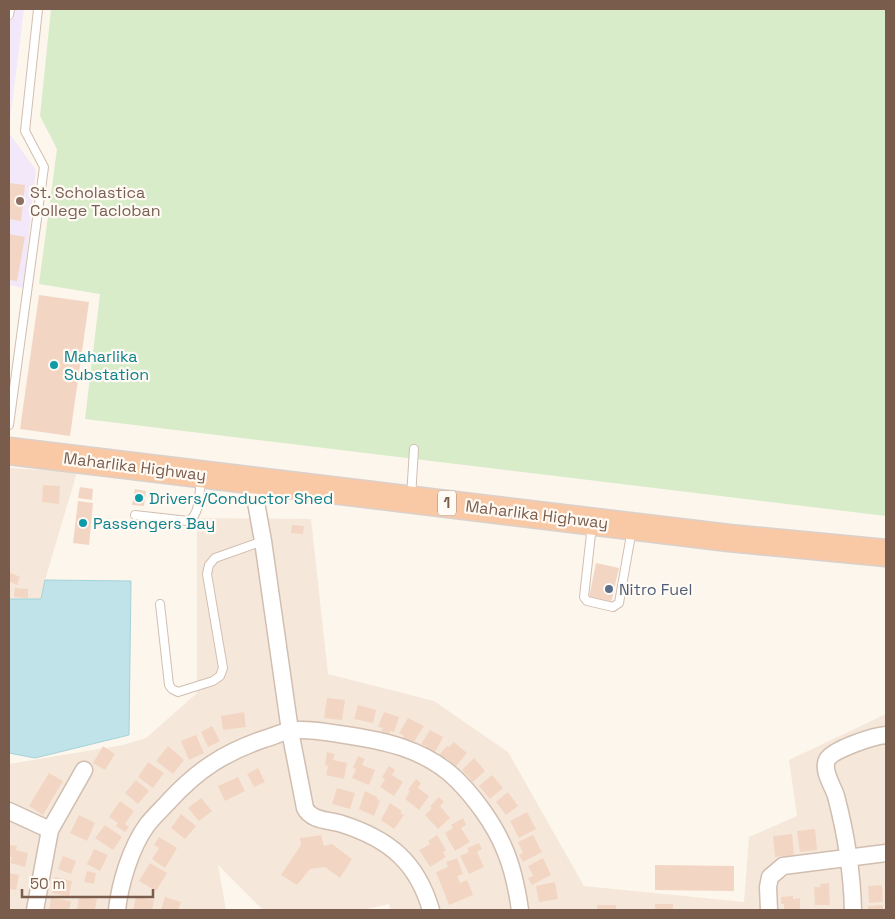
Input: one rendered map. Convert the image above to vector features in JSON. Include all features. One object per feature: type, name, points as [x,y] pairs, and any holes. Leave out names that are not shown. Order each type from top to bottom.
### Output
[{"type":"highway","name":"Maharlika Highway","points":[[9,451],[729,538],[886,553]]},
{"type":"street","points":[[252,480],[263,541],[290,731],[307,813],[310,816],[343,824],[376,838],[392,848],[414,870],[431,910]]},
{"type":"street","points":[[117,910],[118,897],[128,863],[147,826],[177,793],[207,765],[244,746],[290,731],[325,732],[379,740],[408,748],[440,766],[457,780],[492,826],[504,848],[515,882],[520,910]]},
{"type":"street","points":[[854,910],[849,857],[836,794],[826,770],[827,760],[834,752],[877,736],[886,735]]},
{"type":"street","points":[[35,910],[50,830],[84,770]]},
{"type":"street","points":[[9,811],[50,830]]},
{"type":"street","points":[[769,910],[768,887],[770,877],[783,866],[886,853]]},
{"type":"lane","points":[[9,15],[10,9]]},
{"type":"lane","points":[[9,425],[44,167],[25,130],[38,9]]},
{"type":"lane","points":[[411,499],[414,449]]},
{"type":"lane","points":[[135,515],[191,520],[196,513],[202,474]]},
{"type":"lane","points":[[592,521],[584,597],[587,601],[613,607],[619,603],[633,526]]},
{"type":"lane","points":[[160,604],[169,685],[178,692],[213,681],[220,676],[222,668],[207,574],[209,565],[215,558],[263,541]]},
{"type":"shaded area","points":[[9,9],[24,9],[9,128]]},
{"type":"shaded area","name":"St. Scholastica College Tacloban","points":[[9,133],[36,170],[23,288],[9,285]]},
{"type":"shaded area","points":[[9,468],[77,472],[45,580],[41,600],[9,599]]},
{"type":"shaded area","points":[[197,518],[311,519],[328,674],[434,701],[508,752],[584,886],[744,902],[749,837],[797,816],[789,760],[886,714],[886,910],[390,910],[389,904],[363,910],[263,910],[218,865],[226,910],[9,910],[9,764],[123,745],[146,738],[197,693]]},
{"type":"green space","points":[[51,9],[886,9],[886,516],[85,419],[100,294],[39,284],[57,149],[40,116]]},
{"type":"water","points":[[45,580],[131,581],[129,735],[35,758],[9,753],[9,599],[41,599]]},
{"type":"building","points":[[9,183],[25,185],[21,221],[9,219]]},
{"type":"building","points":[[9,234],[25,237],[17,281],[9,280]]},
{"type":"building","name":"Maharlika Substation","points":[[39,295],[89,302],[70,436],[20,429]]},
{"type":"building","points":[[43,485],[60,486],[59,504],[42,502]]},
{"type":"building","points":[[80,487],[93,489],[92,500],[78,498]]},
{"type":"building","name":"Drivers/Conductor Shed","points":[[135,489],[146,491],[144,506],[132,505]]},
{"type":"building","name":"Passengers Bay","points":[[78,501],[93,503],[89,545],[73,543]]},
{"type":"building","points":[[292,525],[304,526],[303,534],[291,533]]},
{"type":"building","points":[[596,563],[619,568],[611,603],[589,598]]},
{"type":"building","points":[[9,572],[20,577],[17,585],[9,581]]},
{"type":"building","points":[[15,588],[28,589],[28,598],[14,597]]},
{"type":"building","points":[[327,698],[345,700],[342,720],[324,718]]},
{"type":"building","points":[[358,705],[376,710],[373,723],[354,719]]},
{"type":"building","points":[[244,712],[246,727],[223,730],[221,716]]},
{"type":"building","points":[[384,712],[399,717],[394,732],[390,731],[389,734],[381,731],[383,728],[378,727]]},
{"type":"building","points":[[408,718],[424,726],[414,742],[410,740],[409,743],[402,739],[404,736],[399,733]]},
{"type":"building","points":[[212,726],[220,741],[208,747],[201,732]]},
{"type":"building","points":[[430,730],[443,737],[435,752],[432,750],[430,753],[423,749],[426,746],[421,744]]},
{"type":"building","points":[[196,735],[204,753],[189,760],[181,741]]},
{"type":"building","points":[[454,742],[467,753],[456,766],[446,758],[443,762],[437,757],[447,746],[449,747]]},
{"type":"building","points":[[103,746],[115,754],[105,770],[93,763]]},
{"type":"building","points":[[168,746],[184,760],[173,774],[156,761]]},
{"type":"building","points":[[327,752],[335,754],[333,760],[347,763],[344,779],[326,775],[328,766],[325,765]]},
{"type":"building","points":[[358,756],[365,759],[362,765],[375,770],[369,785],[352,778],[356,769],[353,768]]},
{"type":"building","points":[[474,758],[485,771],[473,782],[462,770]]},
{"type":"building","points":[[148,762],[164,773],[153,788],[138,777]]},
{"type":"building","points":[[389,766],[395,770],[392,775],[403,782],[394,796],[380,787],[385,779],[382,777]]},
{"type":"building","points":[[258,768],[265,782],[254,787],[247,774]]},
{"type":"building","points":[[49,773],[63,781],[43,815],[29,806]]},
{"type":"building","points":[[492,775],[503,788],[490,799],[479,786]]},
{"type":"building","points":[[238,777],[245,791],[225,801],[218,786]]},
{"type":"building","points":[[416,779],[421,783],[418,788],[429,796],[419,810],[405,799],[410,791],[408,790]]},
{"type":"building","points":[[136,780],[149,791],[138,804],[125,793]]},
{"type":"building","points":[[337,788],[355,793],[350,809],[332,804]]},
{"type":"building","points":[[365,791],[377,797],[380,801],[374,816],[359,809]]},
{"type":"building","points":[[508,792],[518,806],[506,815],[496,802]]},
{"type":"building","points":[[439,797],[444,802],[440,806],[450,818],[438,829],[425,815],[432,808],[430,806]]},
{"type":"building","points":[[201,798],[212,811],[199,821],[188,808]]},
{"type":"building","points":[[120,801],[134,811],[125,824],[129,827],[125,832],[116,826],[118,823],[109,817]]},
{"type":"building","points":[[390,803],[402,811],[400,813],[404,815],[394,829],[381,820]]},
{"type":"building","points":[[527,812],[536,829],[519,838],[510,821]]},
{"type":"building","points":[[181,814],[196,826],[185,839],[171,828]]},
{"type":"building","points":[[79,815],[95,823],[87,841],[70,833]]},
{"type":"building","points":[[463,818],[466,825],[461,828],[470,842],[455,851],[445,833],[453,828],[451,825]]},
{"type":"building","points":[[105,825],[122,837],[113,850],[95,838]]},
{"type":"building","points":[[815,829],[817,850],[800,852],[797,831]]},
{"type":"building","points":[[792,834],[794,855],[775,857],[773,836]]},
{"type":"building","points":[[321,835],[324,846],[332,844],[352,859],[340,878],[325,867],[310,869],[297,885],[281,875],[301,845],[300,838]]},
{"type":"building","points":[[437,835],[446,850],[443,852],[446,857],[430,867],[419,850],[430,844],[428,841]]},
{"type":"building","points":[[533,835],[542,852],[523,862],[519,855],[523,853],[518,842]]},
{"type":"building","points":[[159,837],[177,848],[165,868],[152,859],[159,848],[154,845]]},
{"type":"building","points":[[479,843],[482,849],[477,852],[484,867],[469,874],[460,856],[469,852],[467,848]]},
{"type":"building","points":[[10,845],[17,846],[16,850],[28,853],[25,867],[10,863],[12,857],[9,857]]},
{"type":"building","points":[[94,849],[108,855],[100,871],[87,864]]},
{"type":"building","points":[[63,856],[76,861],[71,874],[58,869]]},
{"type":"building","points":[[457,858],[463,874],[457,876],[460,883],[467,880],[473,895],[449,905],[436,872],[448,867],[446,862]]},
{"type":"building","points":[[543,858],[551,875],[532,885],[528,878],[533,876],[528,866]]},
{"type":"building","points":[[150,863],[167,873],[156,891],[139,881]]},
{"type":"building","points":[[655,865],[734,866],[734,891],[655,890]]},
{"type":"building","points":[[87,871],[96,873],[94,884],[84,882]]},
{"type":"building","points":[[9,873],[19,875],[16,890],[9,889]]},
{"type":"building","points":[[55,877],[72,881],[69,896],[52,893]]},
{"type":"building","points":[[555,882],[558,899],[539,902],[536,886]]},
{"type":"building","points":[[829,883],[830,905],[815,905],[814,887],[821,887],[820,884]]},
{"type":"building","points":[[882,885],[883,902],[869,903],[868,886]]},
{"type":"building","points":[[793,896],[793,899],[800,898],[800,910],[784,910],[784,904],[781,904],[781,897]]},
{"type":"building","points":[[79,897],[97,899],[95,910],[77,910]]},
{"type":"building","points":[[136,897],[154,900],[152,910],[133,910]]},
{"type":"building","points":[[165,897],[181,902],[178,910],[161,910]]},
{"type":"building","points":[[51,898],[71,901],[69,910],[49,910]]},
{"type":"building","points":[[655,904],[673,904],[673,910],[655,910]]},
{"type":"building","points":[[597,905],[616,905],[616,910],[597,910]]},
{"type":"building","points":[[883,905],[883,910],[868,910],[868,906]]},
{"type":"place","name":"St. Scholastica College Tacloban","points":[[20,201]]},
{"type":"place","name":"Maharlika Substation","points":[[54,365]]},
{"type":"place","name":"Drivers/Conductor Shed","points":[[139,498]]},
{"type":"place","name":"Passengers Bay","points":[[83,523]]},
{"type":"place","name":"Nitro Fuel","points":[[609,589]]}]
